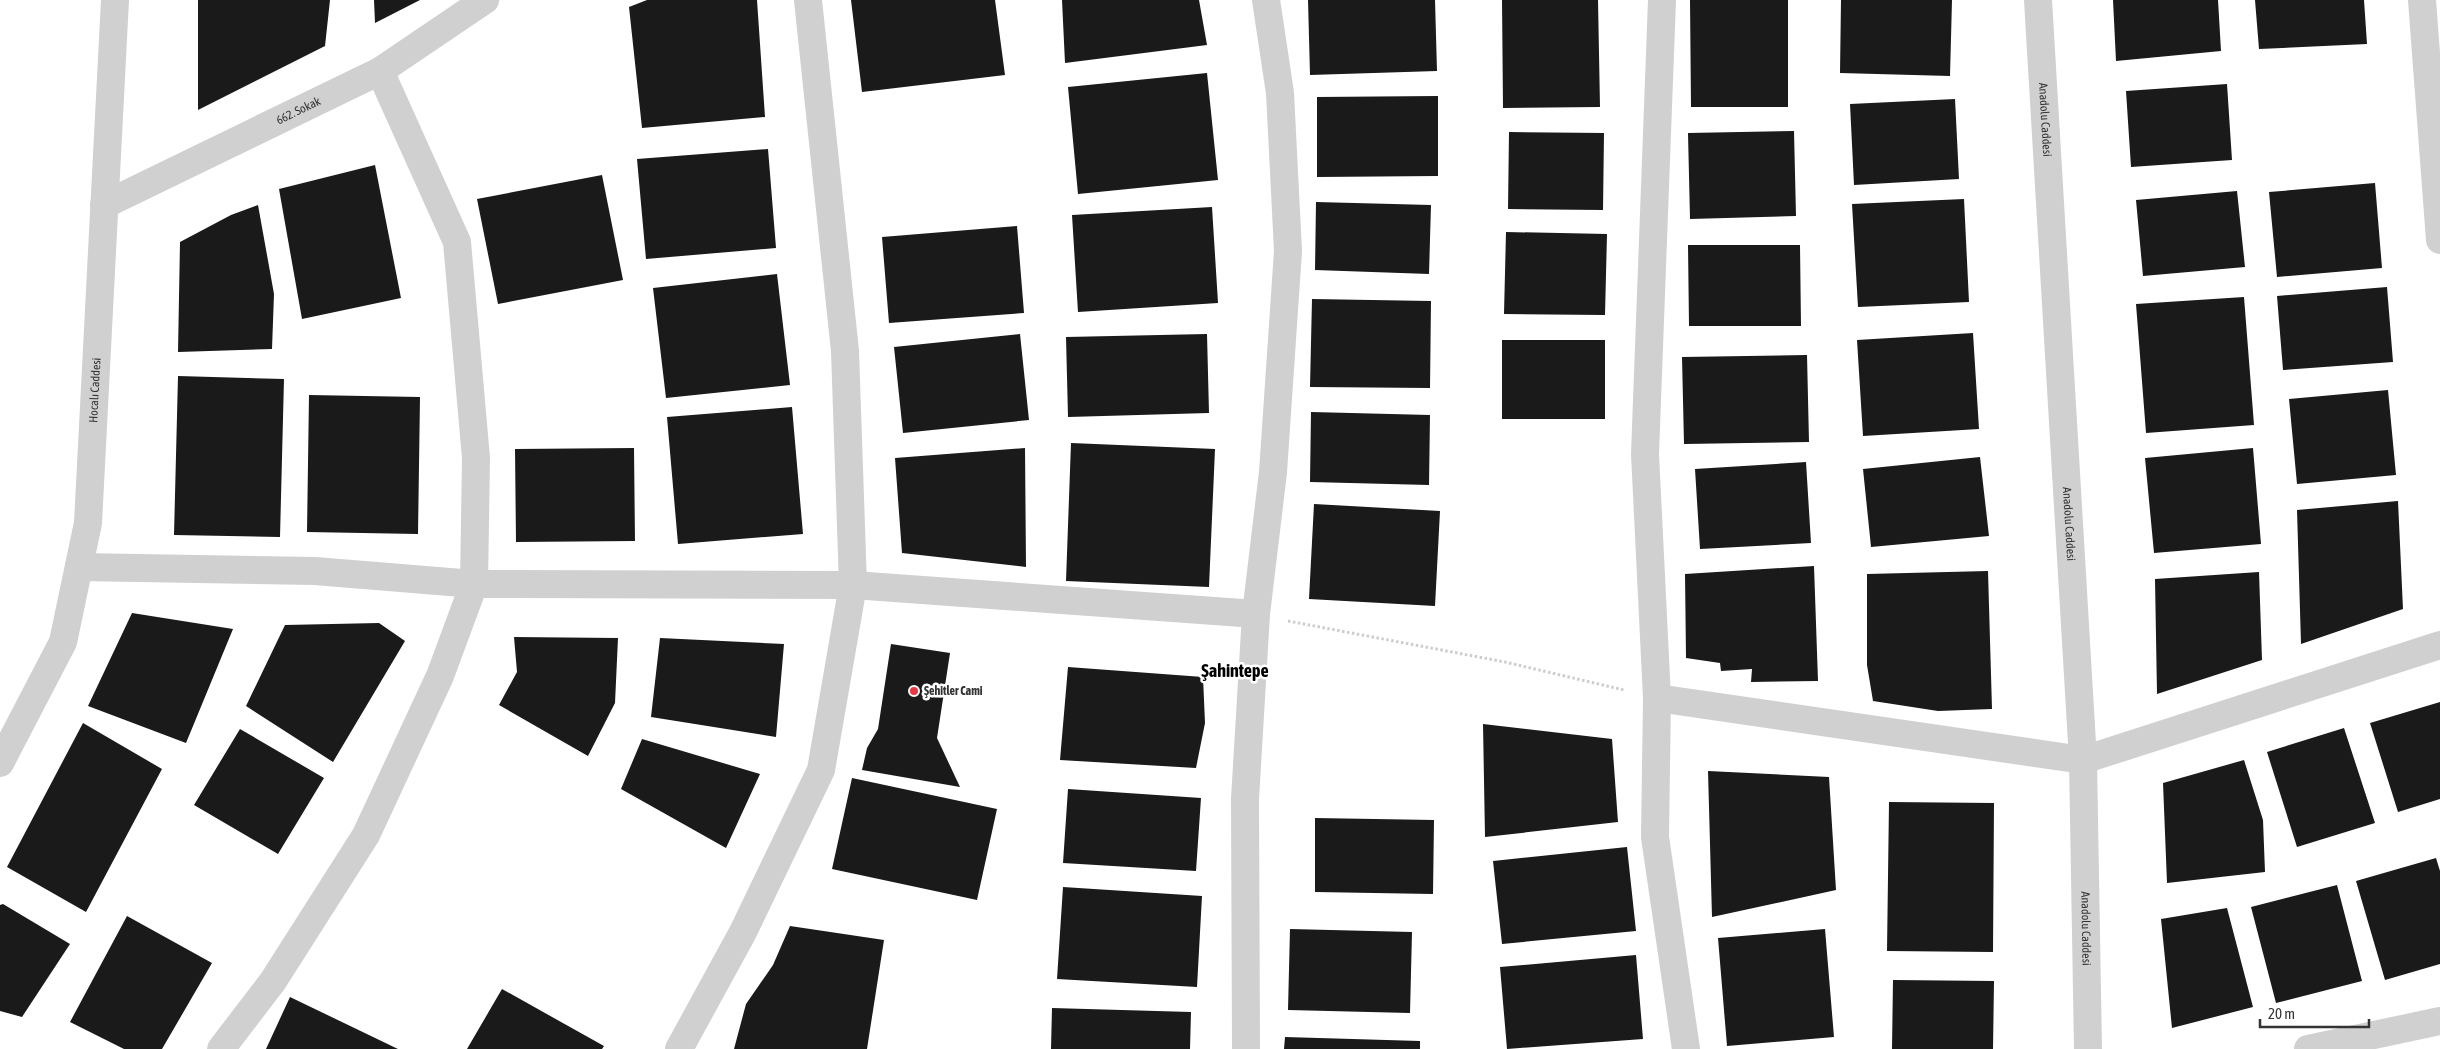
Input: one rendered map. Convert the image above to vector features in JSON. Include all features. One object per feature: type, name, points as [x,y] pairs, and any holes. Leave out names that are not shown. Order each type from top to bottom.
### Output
[{"type":"street","name":"Hocalı Caddesi","points":[[0,763],[63,642],[88,523],[115,0]]},
{"type":"street","name":"662. Sokak","points":[[104,205],[380,71],[485,0]]},
{"type":"street","points":[[679,1049],[743,932],[821,770],[853,586],[845,351],[808,0]]},
{"type":"street","points":[[1246,1049],[1245,799],[1256,614],[1273,472],[1288,251],[1280,93],[1266,0]]},
{"type":"street","points":[[1662,0],[1645,454],[1656,698],[1655,837],[1686,1049]]},
{"type":"street","name":"Anadolu Caddesi","points":[[2038,0],[2083,760],[2088,1049]]},
{"type":"street","points":[[2422,0],[2440,240]]},
{"type":"street","points":[[221,1049],[273,981],[366,835],[440,676],[474,584],[476,458],[457,242],[380,71]]},
{"type":"street","points":[[79,567],[315,571],[474,584],[853,586],[1256,614]]},
{"type":"street","points":[[1656,698],[2083,760],[2440,645]]},
{"type":"street","points":[[2308,1049],[2440,1021]]},
{"type":"path","points":[[1256,614],[1505,662],[1656,698]]},
{"type":"building","points":[[198,0],[330,0],[325,46],[198,110]]},
{"type":"building","points":[[374,0],[420,0],[375,23]]},
{"type":"building","points":[[647,0],[757,0],[765,117],[642,128],[629,7]]},
{"type":"building","points":[[851,0],[995,0],[1005,75],[862,92]]},
{"type":"building","points":[[1062,0],[1199,0],[1207,45],[1065,63]]},
{"type":"building","points":[[1308,0],[1435,0],[1437,71],[1310,75]]},
{"type":"building","points":[[1502,0],[1598,0],[1600,107],[1503,108]]},
{"type":"building","points":[[1690,0],[1788,0],[1788,107],[1691,107]]},
{"type":"building","points":[[1841,0],[1952,0],[1950,76],[1840,73]]},
{"type":"building","points":[[2113,0],[2218,0],[2221,51],[2116,61]]},
{"type":"building","points":[[2255,0],[2364,0],[2367,44],[2259,49]]},
{"type":"building","points":[[1207,73],[1218,180],[1078,194],[1068,87]]},
{"type":"building","points":[[2227,84],[2232,160],[2131,167],[2126,91]]},
{"type":"building","points":[[1438,96],[1438,176],[1317,177],[1317,97]]},
{"type":"building","points":[[1955,99],[1959,179],[1854,185],[1850,104]]},
{"type":"building","points":[[1794,131],[1796,216],[1690,219],[1688,133]]},
{"type":"building","points":[[1509,132],[1604,133],[1603,210],[1508,209]]},
{"type":"building","points":[[768,149],[776,248],[646,259],[637,159]]},
{"type":"building","points":[[375,165],[401,298],[302,319],[279,189]]},
{"type":"building","points":[[602,175],[623,280],[498,304],[477,199]]},
{"type":"building","points":[[2375,183],[2382,268],[2277,277],[2269,192]]},
{"type":"building","points":[[2237,191],[2245,267],[2143,276],[2136,200]]},
{"type":"building","points":[[1964,199],[1969,302],[1858,307],[1852,204]]},
{"type":"building","points":[[1316,202],[1431,205],[1429,274],[1315,270]]},
{"type":"building","points":[[258,205],[274,294],[272,349],[178,352],[180,242],[231,215]]},
{"type":"building","points":[[1212,207],[1218,303],[1078,312],[1072,215]]},
{"type":"building","points":[[1017,226],[1024,313],[889,323],[882,237]]},
{"type":"building","points":[[1506,232],[1607,234],[1605,315],[1504,314]]},
{"type":"building","points":[[1688,245],[1800,245],[1801,326],[1689,326]]},
{"type":"building","points":[[777,274],[790,385],[666,398],[653,288]]},
{"type":"building","points":[[2387,287],[2393,362],[2283,370],[2277,296]]},
{"type":"building","points":[[2244,297],[2254,425],[2146,433],[2136,304]]},
{"type":"building","points":[[1312,299],[1431,301],[1430,388],[1310,387]]},
{"type":"building","points":[[1973,333],[1979,429],[1863,436],[1857,340]]},
{"type":"building","points":[[1020,334],[1029,420],[903,433],[894,347]]},
{"type":"building","points":[[1207,334],[1209,413],[1068,417],[1066,337]]},
{"type":"building","points":[[1502,340],[1605,340],[1605,419],[1502,419]]},
{"type":"building","points":[[1807,355],[1809,442],[1684,444],[1682,357]]},
{"type":"building","points":[[178,376],[284,379],[280,537],[174,535]]},
{"type":"building","points":[[2388,390],[2396,475],[2297,484],[2289,399]]},
{"type":"building","points":[[309,395],[420,397],[418,534],[307,532]]},
{"type":"building","points":[[792,407],[803,534],[678,544],[667,417]]},
{"type":"building","points":[[1311,412],[1430,415],[1429,485],[1310,482]]},
{"type":"building","points":[[1071,443],[1215,449],[1209,587],[1066,581]]},
{"type":"building","points":[[634,448],[635,541],[516,542],[515,449]]},
{"type":"building","points":[[1025,448],[1026,567],[902,553],[895,458]]},
{"type":"building","points":[[2253,448],[2261,544],[2154,553],[2145,458]]},
{"type":"building","points":[[1980,457],[1989,536],[1871,547],[1863,469]]},
{"type":"building","points":[[1806,462],[1811,543],[1700,549],[1695,469]]},
{"type":"building","points":[[2398,501],[2403,609],[2301,644],[2297,510]]},
{"type":"building","points":[[1314,504],[1440,511],[1435,606],[1309,599]]},
{"type":"building","points":[[1814,566],[1818,681],[1751,682],[1752,669],[1721,671],[1720,663],[1686,658],[1685,574]]},
{"type":"building","points":[[1988,571],[1992,709],[1938,711],[1873,701],[1867,665],[1867,574]]},
{"type":"building","points":[[2259,572],[2262,660],[2157,694],[2155,579]]},
{"type":"building","points":[[132,613],[233,629],[186,743],[88,706]]},
{"type":"building","points":[[379,623],[405,641],[333,762],[246,706],[285,625]]},
{"type":"building","points":[[514,637],[618,638],[615,703],[588,756],[499,705],[517,672]]},
{"type":"building","points":[[660,638],[784,644],[776,737],[651,717]]},
{"type":"building","points":[[891,644],[950,653],[937,738],[960,787],[862,770],[867,748],[878,729]]},
{"type":"building","points":[[1068,667],[1203,677],[1205,723],[1196,768],[1060,760]]},
{"type":"building","points":[[2440,702],[2440,799],[2398,812],[2370,723]]},
{"type":"building","points":[[83,723],[162,769],[86,912],[7,867]]},
{"type":"building","points":[[1483,724],[1612,739],[1618,822],[1485,837]]},
{"type":"building","points":[[2344,728],[2375,823],[2297,847],[2267,752]]},
{"type":"building","points":[[240,729],[324,778],[278,854],[194,805]]},
{"type":"building","points":[[642,739],[760,774],[726,848],[621,789]]},
{"type":"building","points":[[2244,760],[2263,820],[2265,872],[2167,883],[2163,783]]},
{"type":"building","points":[[1708,771],[1829,777],[1836,890],[1712,917]]},
{"type":"building","points":[[852,778],[997,809],[977,900],[832,869]]},
{"type":"building","points":[[1068,789],[1201,798],[1196,871],[1063,863]]},
{"type":"building","points":[[1889,802],[1994,803],[1993,952],[1887,951]]},
{"type":"building","points":[[1315,818],[1434,820],[1433,894],[1315,892]]},
{"type":"building","points":[[1627,847],[1636,931],[1502,944],[1493,861]]},
{"type":"building","points":[[2436,858],[2440,871],[2440,964],[2385,980],[2356,881]]},
{"type":"building","points":[[2337,885],[2362,981],[2276,1003],[2251,907]]},
{"type":"building","points":[[1063,887],[1202,896],[1197,987],[1057,979]]},
{"type":"building","points":[[3,904],[70,944],[22,1017],[0,1011],[0,905]]},
{"type":"building","points":[[2227,908],[2253,1007],[2172,1028],[2161,919]]},
{"type":"building","points":[[127,916],[212,963],[162,1049],[124,1049],[70,1022]]},
{"type":"building","points":[[790,926],[884,940],[867,1049],[734,1049],[746,1004],[773,965]]},
{"type":"building","points":[[1290,929],[1412,932],[1410,1013],[1288,1010]]},
{"type":"building","points":[[1825,929],[1834,1037],[1727,1046],[1718,938]]},
{"type":"building","points":[[1636,955],[1643,1039],[1507,1049],[1500,967]]},
{"type":"building","points":[[1893,980],[1994,981],[1993,1049],[1892,1049]]},
{"type":"building","points":[[502,989],[604,1046],[602,1049],[467,1049]]},
{"type":"building","points":[[290,997],[398,1049],[266,1049]]},
{"type":"building","points":[[1052,1008],[1191,1012],[1190,1049],[1051,1049]]},
{"type":"building","points":[[1285,1037],[1420,1041],[1420,1049],[1284,1049]]},
{"type":"place","name":"Şehitler Cami","points":[[914,691]]},
{"type":"district","name":"Şahintepe","points":[[1235,670]]}]
